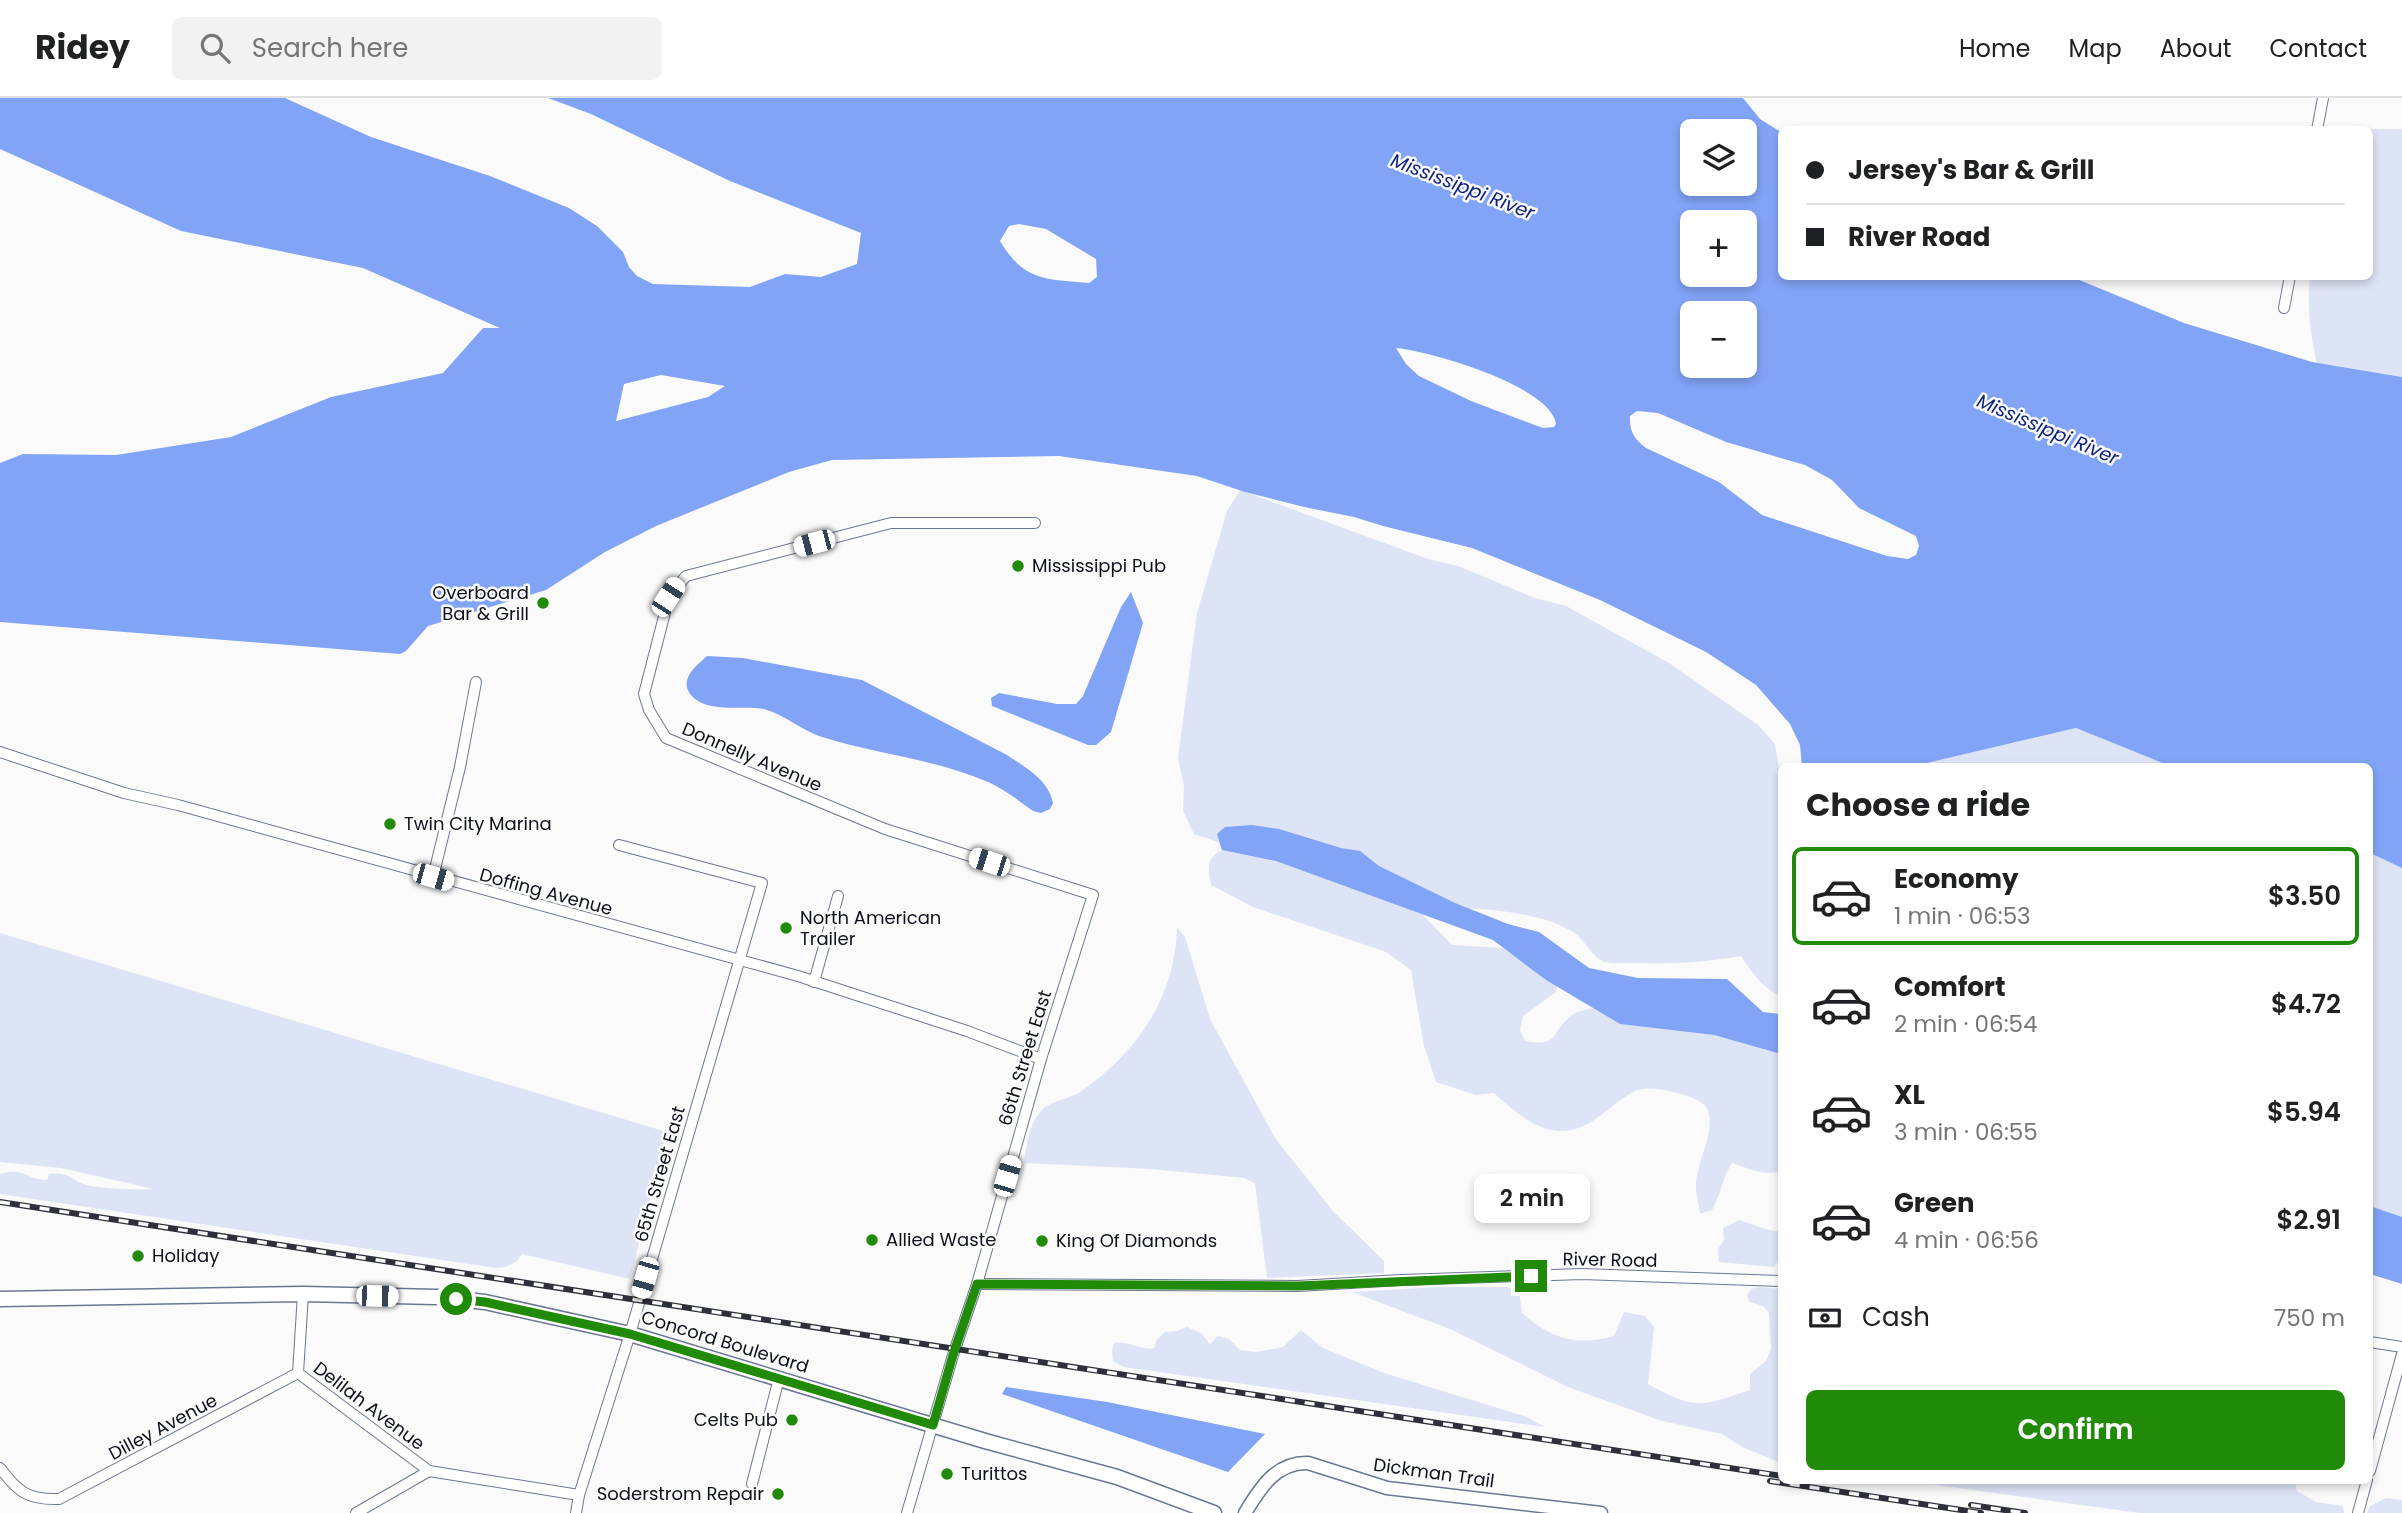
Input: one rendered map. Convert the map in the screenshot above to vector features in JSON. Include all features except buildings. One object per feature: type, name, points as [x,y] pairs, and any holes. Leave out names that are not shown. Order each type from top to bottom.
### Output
[{"type":"main road","name":"Concord Boulevard","points":[[0,1299],[303,1294],[437,1297],[485,1302],[630,1334],[1117,1477],[1214,1513]]},
{"type":"street","points":[[2319,126],[2323,98]]},
{"type":"street","points":[[2284,308],[2289,280]]},
{"type":"street","name":"Donnelly Avenue","points":[[1035,523],[891,523],[686,576],[668,597],[644,694],[649,710],[667,738],[885,829],[1093,895]]},
{"type":"street","points":[[433,877],[460,767],[476,682]]},
{"type":"street","name":"Doffing Avenue","points":[[0,752],[124,793],[178,805],[814,982],[967,1031],[1041,1059]]},
{"type":"street","name":"65th Street East","points":[[576,1513],[579,1495],[630,1334],[762,883],[619,845]]},
{"type":"street","name":"66th Street East","points":[[907,1513],[953,1355],[977,1284],[1041,1059],[1093,895]]},
{"type":"street","points":[[814,982],[838,896]]},
{"type":"street","name":"River Road","points":[[977,1284],[1298,1286],[1582,1274],[1778,1281]]},
{"type":"street","name":"Delilah Avenue","points":[[303,1294],[298,1373],[429,1471],[579,1495]]},
{"type":"street","points":[[2373,1342],[2402,1347]]},
{"type":"street","points":[[2373,1460],[2402,1354]]},
{"type":"street","name":"Dilley Avenue","points":[[0,1468],[15,1489],[40,1500],[59,1499],[298,1373]]},
{"type":"street","points":[[752,1484],[779,1378]]},
{"type":"street","name":"Dickman Trail","points":[[1245,1513],[1266,1482],[1278,1470],[1288,1464],[1308,1463],[1387,1488],[1601,1513]]},
{"type":"street","points":[[356,1513],[429,1471]]},
{"type":"street","points":[[2358,1513],[2366,1484]]},
{"type":"shaded area","points":[[2373,129],[2402,129],[2402,377],[2317,363],[2309,309],[2310,280],[2373,280]]},
{"type":"shaded area","points":[[1240,490],[1428,559],[1458,566],[1535,598],[1566,606],[1669,663],[1758,725],[1775,744],[1778,763],[1778,995],[1758,980],[1741,956],[1685,962],[1608,963],[1598,958],[1576,934],[1541,919],[1497,910],[1452,908],[1413,911],[1423,915],[1452,945],[1503,948],[1557,986],[1556,992],[1523,1016],[1520,1030],[1525,1041],[1550,1040],[1573,1014],[1593,1008],[1620,1024],[1714,1035],[1778,1053],[1778,1172],[1762,1172],[1732,1163],[1712,1210],[1700,1214],[1696,1182],[1710,1123],[1706,1108],[1696,1100],[1661,1090],[1639,1090],[1583,1126],[1563,1131],[1534,1124],[1494,1093],[1476,1095],[1436,1082],[1424,1046],[1411,970],[1386,952],[1253,907],[1211,885],[1209,865],[1213,857],[1222,850],[1218,842],[1194,834],[1183,811],[1184,786],[1178,758],[1197,613],[1227,511]]},
{"type":"shaded area","points":[[2076,728],[2163,763],[1927,763]]},
{"type":"shaded area","points":[[2373,854],[2402,868],[2402,1217],[2373,1207]]},
{"type":"shaded area","points":[[1177,928],[1185,937],[1210,1019],[1275,1138],[1333,1211],[1384,1261],[1384,1273],[1267,1278],[1255,1183],[1244,1178],[1151,1169],[1024,1163],[1031,1129],[1040,1112],[1050,1104],[1078,1093],[1103,1075],[1121,1058],[1150,1020],[1169,977]]},
{"type":"shaded area","points":[[0,933],[667,1132],[630,1279],[522,1254],[511,1265],[496,1268],[0,1194],[0,1174],[9,1172],[47,1180],[49,1174],[62,1174],[99,1187],[154,1189],[61,1168],[0,1162]]},
{"type":"shaded area","points":[[1739,1220],[1778,1232],[1778,1261],[1774,1267],[1719,1262],[1718,1249],[1724,1240],[1723,1228]]},
{"type":"shaded area","points":[[1440,1287],[1508,1287],[1519,1291],[1522,1313],[1532,1322],[1564,1338],[1588,1341],[1614,1336],[1624,1312],[1645,1316],[1654,1327],[1648,1384],[1677,1398],[1698,1403],[1719,1400],[1750,1390],[1750,1374],[1766,1361],[1771,1349],[1769,1313],[1763,1306],[1750,1302],[1747,1295],[1751,1289],[1759,1287],[1778,1289],[1778,1462],[1742,1447],[1722,1434],[1662,1421],[1568,1387],[1450,1329],[1352,1292]]},
{"type":"shaded area","points":[[1187,1327],[1201,1333],[1210,1344],[1218,1336],[1229,1339],[1240,1350],[1256,1352],[1283,1347],[1301,1330],[1323,1348],[1384,1373],[1527,1417],[1545,1427],[1124,1367],[1113,1361],[1114,1343],[1154,1348],[1165,1332]]},
{"type":"shaded area","points":[[1929,1484],[2296,1484],[2297,1491],[2316,1502],[2343,1506],[2344,1513],[2140,1513]]},
{"type":"shaded area","points":[[2386,1498],[2402,1500],[2402,1513],[2367,1513],[2370,1506]]},
{"type":"water","name":"Mississippi River","points":[[0,98],[285,98],[371,137],[490,176],[569,208],[597,226],[623,252],[629,267],[637,276],[653,284],[750,287],[785,274],[821,277],[857,264],[861,233],[730,181],[591,114],[548,98],[1743,98],[1760,119],[1778,130],[1778,280],[2079,280],[2184,323],[2312,362],[2402,377],[2402,868],[2373,854],[2373,763],[2163,763],[2076,728],[1927,763],[1802,763],[1800,745],[1790,724],[1756,685],[1706,652],[1600,600],[1472,548],[1245,492],[1197,476],[1059,456],[832,460],[789,472],[656,526],[605,552],[546,590],[428,626],[406,651],[400,654],[0,622],[0,463],[23,454],[116,455],[231,437],[331,397],[443,373],[483,328],[500,328],[363,268],[181,231],[0,149]],"holes":[[[1019,224],[1046,229],[1096,259],[1097,277],[1089,283],[1048,279],[1027,271],[1000,241],[1009,226]],[[1396,348],[1460,363],[1512,384],[1549,410],[1556,424],[1554,427],[1543,428],[1471,401],[1419,376],[1406,364]],[[661,375],[725,386],[708,397],[616,421],[624,384]],[[1637,411],[1658,413],[1726,442],[1805,465],[1832,480],[1859,508],[1916,536],[1919,546],[1916,555],[1908,559],[1887,556],[1762,515],[1719,482],[1646,448],[1638,441],[1630,426],[1630,416]]]},
{"type":"water","points":[[1131,592],[1143,623],[1111,732],[1096,745],[1088,745],[992,706],[991,698],[999,693],[1057,704],[1076,704],[1083,696],[1121,607]]},
{"type":"water","points":[[707,656],[743,658],[862,680],[1007,755],[1041,781],[1053,803],[1050,809],[1041,813],[1033,811],[1000,788],[968,774],[822,737],[764,709],[720,707],[703,703],[689,693],[687,682],[692,671]]},
{"type":"water","points":[[1252,825],[1279,829],[1360,851],[1379,866],[1455,903],[1508,924],[1539,932],[1589,968],[1638,978],[1727,979],[1763,1012],[1778,1014],[1778,1053],[1714,1035],[1620,1024],[1546,980],[1493,940],[1276,861],[1222,850],[1217,834],[1225,827]]},
{"type":"water","points":[[2373,1207],[2402,1217],[2402,1284],[2373,1275]]},
{"type":"water","points":[[1006,1387],[1107,1402],[1265,1434],[1228,1472],[1002,1394]]},
{"type":"railway","points":[[0,1202],[1778,1475]]},
{"type":"railway","points":[[1770,1481],[1778,1482]]},
{"type":"railway","points":[[1790,1484],[1981,1513]]},
{"type":"railway","points":[[1971,1505],[2025,1513]]},
{"type":"place","name":"Mississippi Pub","points":[[1018,566]]},
{"type":"place","name":"Overboard Bar & Grill","points":[[543,603]]},
{"type":"place","name":"Twin City Marina","points":[[390,824]]},
{"type":"place","name":"North American Trailer","points":[[786,928]]},
{"type":"place","name":"Allied Waste","points":[[872,1240]]},
{"type":"place","name":"King Of Diamonds","points":[[1042,1241]]},
{"type":"place","name":"Holiday","points":[[138,1256]]},
{"type":"place","name":"Celts Pub","points":[[792,1420]]},
{"type":"place","name":"Turittos","points":[[947,1474]]},
{"type":"place","name":"Soderstrom Repair","points":[[778,1494]]},
{"type":"route","points":[[456,1299],[485,1302],[630,1334],[933,1425],[977,1284],[1298,1286],[1531,1276]]}]
